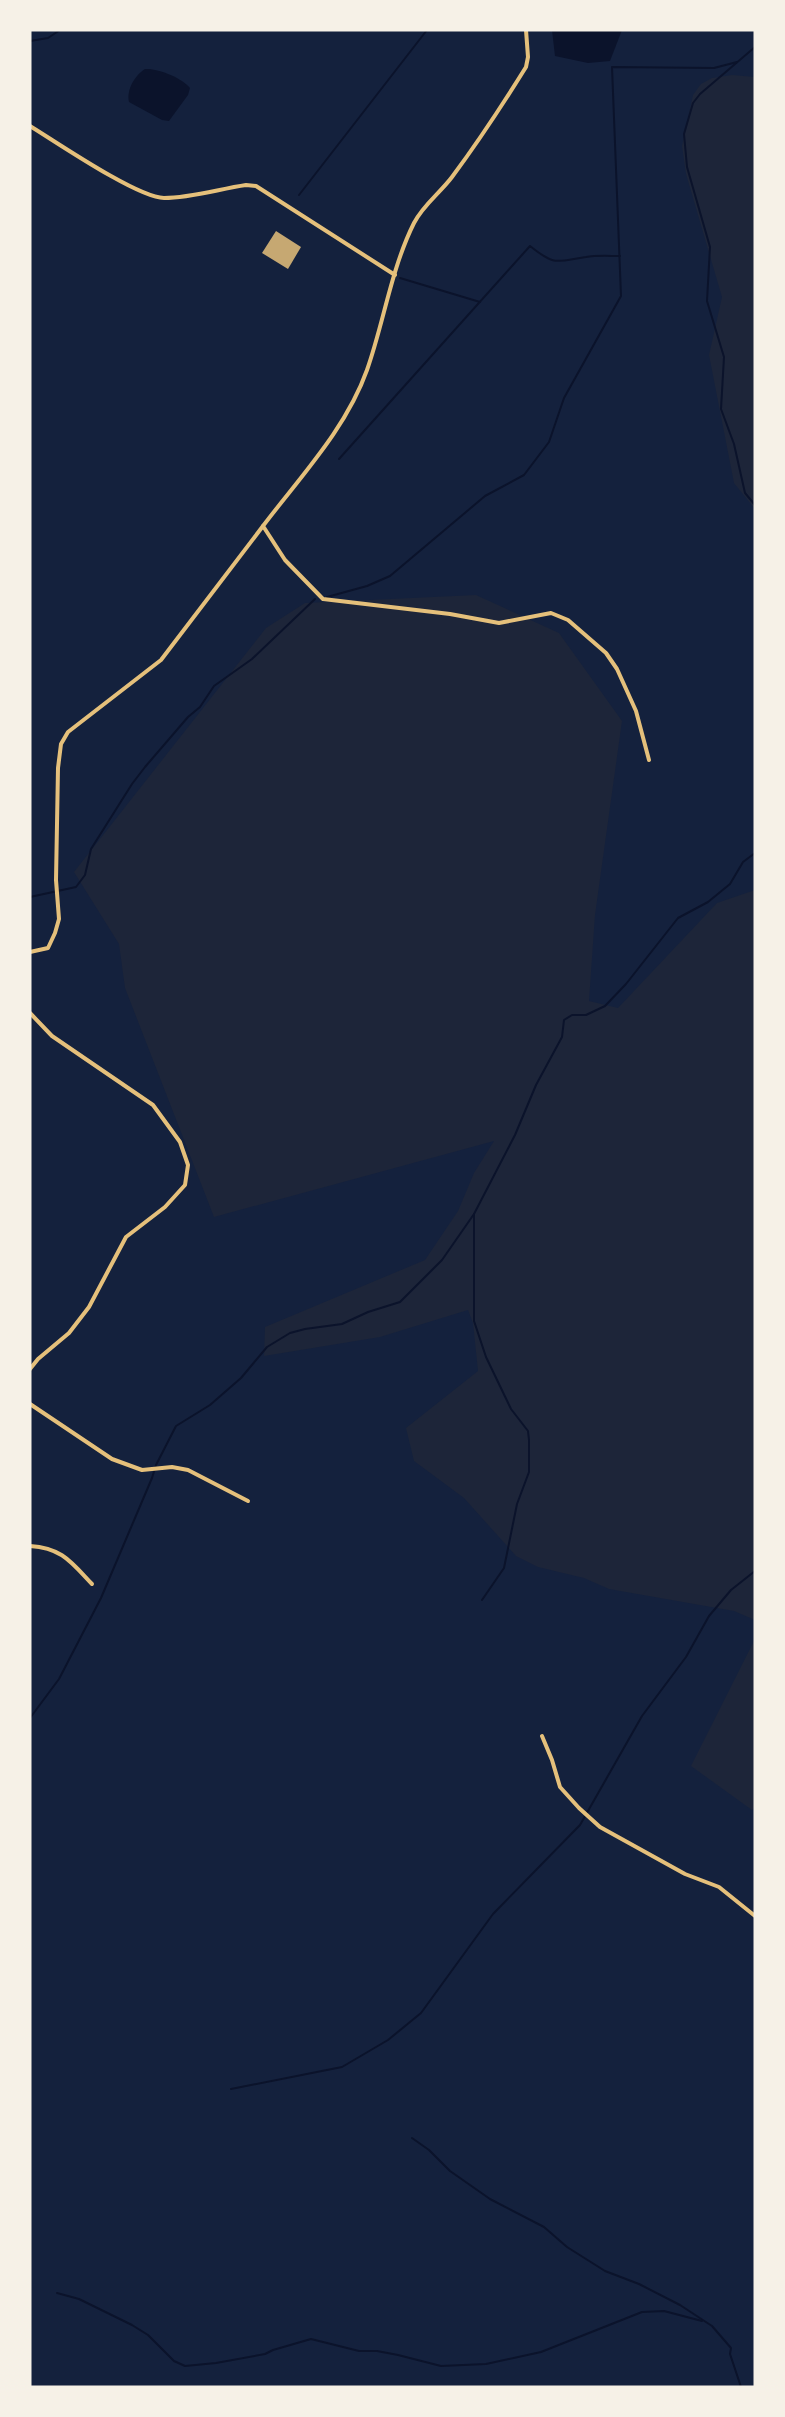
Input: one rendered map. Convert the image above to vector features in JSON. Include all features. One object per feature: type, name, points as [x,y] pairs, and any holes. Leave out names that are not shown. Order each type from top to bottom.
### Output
[{"type":"street","points":[[30,952],[48,948],[59,919],[56,880],[58,768],[61,744],[68,732],[161,660],[340,425],[366,372],[395,275],[418,215],[463,162],[525,67],[528,57],[526,30]]},
{"type":"street","points":[[30,126],[85,160],[154,197],[180,197],[246,185],[256,186],[395,275]]},
{"type":"street","points":[[263,526],[285,560],[323,599],[499,622],[551,613],[568,620],[606,653],[617,669],[636,711],[649,760]]},
{"type":"street","points":[[30,1013],[52,1036],[153,1105],[180,1142],[188,1165],[185,1185],[165,1208],[126,1237],[89,1306],[69,1333],[38,1359],[30,1369]]},
{"type":"street","points":[[30,1404],[123,1464],[142,1470],[172,1467],[188,1470],[248,1501]]},
{"type":"street","points":[[30,1546],[45,1547],[59,1552],[92,1584]]},
{"type":"street","points":[[542,1736],[560,1787],[600,1827],[685,1874],[719,1887],[755,1916]]},
{"type":"shaded area","points":[[552,30],[622,30],[610,61],[588,63],[555,56]]},
{"type":"shaded area","points":[[145,69],[169,74],[190,88],[188,95],[169,121],[162,120],[129,102],[132,83]]},
{"type":"shaded area","points":[[732,75],[755,77],[755,509],[734,483],[709,355],[722,297],[686,174],[682,146],[693,95],[701,84],[712,78]]},
{"type":"shaded area","points":[[476,595],[559,633],[622,721],[595,915],[589,1001],[618,1008],[717,903],[755,890],[755,1620],[734,1611],[609,1589],[584,1578],[538,1567],[516,1556],[464,1498],[414,1461],[406,1428],[478,1371],[473,1323],[468,1310],[380,1337],[264,1356],[265,1327],[425,1260],[458,1211],[474,1173],[494,1141],[214,1217],[125,988],[119,944],[74,872],[266,628],[305,603]]},
{"type":"shaded area","points":[[755,1639],[755,1807],[752,1810],[691,1766]]},
{"type":"building","points":[[276,231],[301,247],[288,269],[262,253]]},
{"type":"waterway","points":[[30,41],[48,38],[60,30]]},
{"type":"waterway","points":[[299,195],[427,30]]},
{"type":"waterway","points":[[755,47],[700,94],[693,103],[684,134],[687,167],[710,247],[707,301],[724,357],[721,409],[734,444],[745,493],[755,505]]},
{"type":"waterway","points":[[327,597],[367,586],[390,576],[485,496],[524,475],[549,442],[564,398],[621,296],[612,67],[714,68],[737,62]]},
{"type":"waterway","points":[[339,459],[530,246],[551,260],[557,261],[594,256],[620,256]]},
{"type":"waterway","points":[[400,278],[480,302]]},
{"type":"waterway","points":[[30,897],[76,887],[85,875],[91,849],[145,767],[188,717],[200,707],[214,686],[252,659],[315,599]]},
{"type":"waterway","points":[[30,1718],[59,1679],[101,1598],[156,1465],[176,1426],[210,1405],[241,1378],[267,1347],[290,1333],[342,1324],[368,1312],[400,1302],[442,1260],[474,1214],[515,1135],[536,1085],[562,1037],[564,1020],[572,1015],[586,1015],[605,1006],[626,984],[678,918],[708,902],[730,884],[743,862],[755,853]]},
{"type":"waterway","points":[[474,1214],[474,1321],[486,1357],[511,1409],[528,1431],[529,1440],[529,1472],[517,1504],[504,1568],[482,1600]]},
{"type":"waterway","points":[[231,2089],[342,2067],[388,2040],[421,2013],[493,1914],[580,1825],[642,1716],[686,1657],[709,1616],[731,1590],[755,1571]]},
{"type":"waterway","points":[[412,2138],[429,2150],[450,2171],[490,2199],[544,2227],[567,2247],[605,2271],[639,2284],[680,2305],[712,2326],[731,2348],[730,2354],[741,2387]]},
{"type":"waterway","points":[[57,2293],[79,2299],[132,2325],[148,2335],[174,2361],[185,2366],[265,2354],[311,2339],[359,2351],[377,2351],[398,2355],[441,2366],[486,2364],[541,2352],[642,2312],[664,2311],[702,2321]]}]
